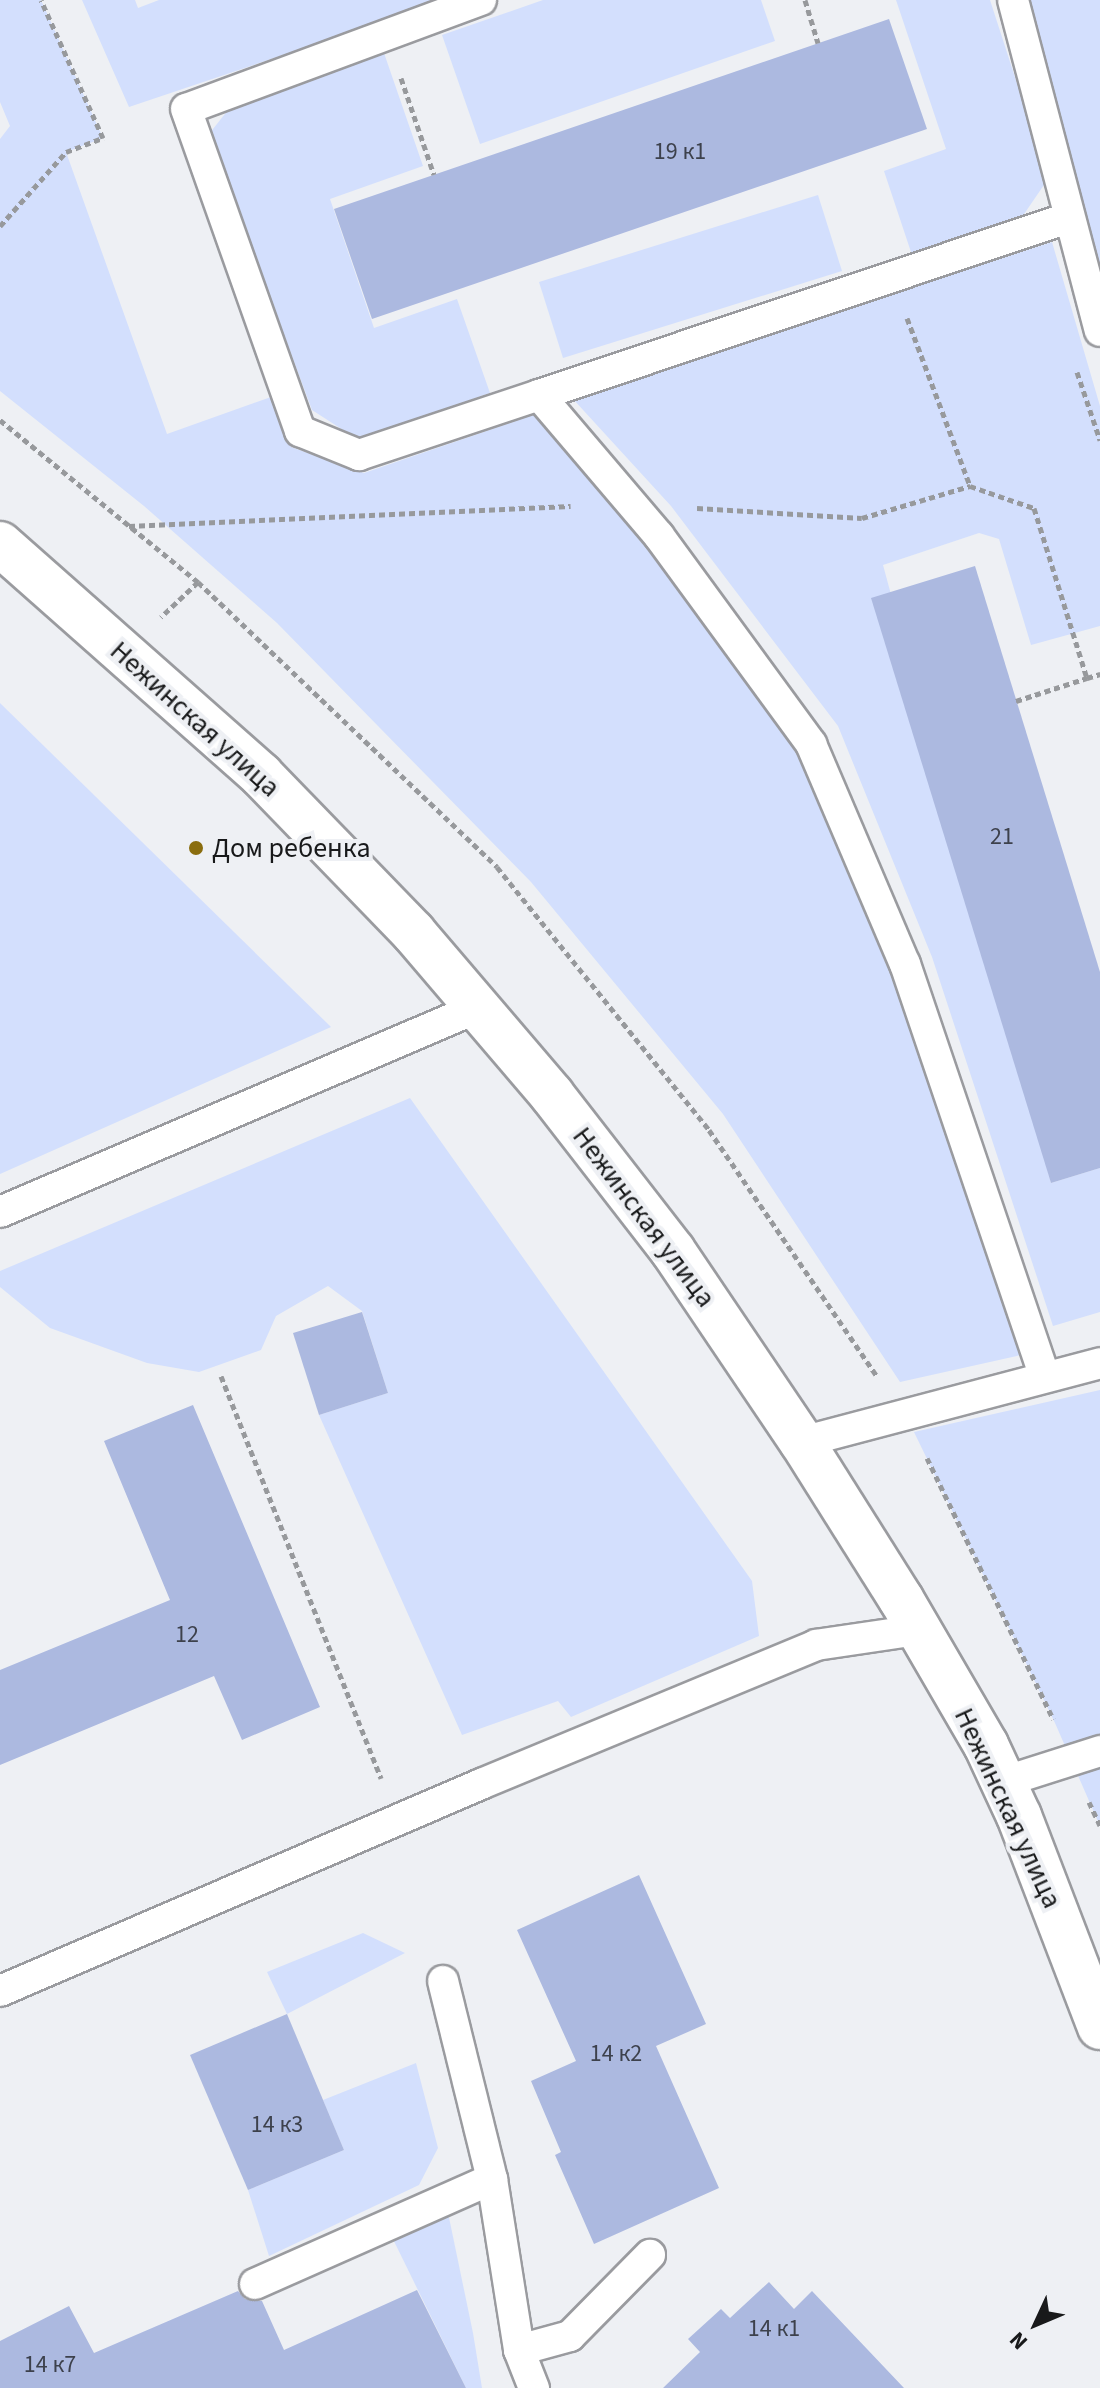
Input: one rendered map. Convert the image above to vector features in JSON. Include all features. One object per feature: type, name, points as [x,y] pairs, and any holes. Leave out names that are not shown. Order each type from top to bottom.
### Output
[{"type":"street","name":"Нежинская улица","points":[[0,544],[261,775],[413,932],[552,1095],[673,1251],[802,1442],[918,1630],[1003,1782],[1100,2027]]},
{"type":"lane","points":[[481,0],[186,109],[300,431],[359,455],[1068,218]]},
{"type":"lane","points":[[1013,0],[1068,218],[1094,287],[1100,331]]},
{"type":"lane","points":[[539,395],[659,536],[811,744],[905,964],[1044,1375]]},
{"type":"lane","points":[[0,1212],[477,1008]]},
{"type":"lane","points":[[802,1442],[904,1417],[1044,1375],[1100,1363]]},
{"type":"lane","points":[[0,1991],[816,1645],[918,1630]]},
{"type":"lane","points":[[1003,1782],[1100,1751]]},
{"type":"lane","points":[[443,1981],[492,2179],[519,2350],[534,2388]]},
{"type":"lane","points":[[255,2284],[492,2179]]},
{"type":"lane","points":[[519,2350],[570,2336],[650,2255]]},
{"type":"path","points":[[0,226],[66,152],[103,138],[41,0]]},
{"type":"path","points":[[805,0],[818,43]]},
{"type":"path","points":[[386,35],[434,175]]},
{"type":"path","points":[[892,277],[970,486]]},
{"type":"path","points":[[0,420],[198,582],[497,867],[709,1130],[904,1417],[968,1541],[1100,1826]]},
{"type":"path","points":[[123,653],[198,582]]},
{"type":"path","points":[[1016,701],[1087,678]]},
{"type":"path","points":[[221,1376],[398,1820]]},
{"type":"shaded area","points":[[0,0],[41,0],[103,138],[66,152],[167,434],[271,397],[291,447],[364,473],[539,413],[630,520],[800,743],[888,965],[1021,1355],[900,1382],[723,1114],[531,882],[277,623],[144,506],[0,391],[0,139],[10,126],[0,102]]},
{"type":"shaded area","points":[[82,0],[135,0],[138,8],[159,0],[446,0],[129,107]]},
{"type":"shaded area","points":[[543,0],[761,0],[775,41],[480,144],[442,35]]},
{"type":"shaded area","points":[[896,0],[990,0],[1048,179],[1020,220],[912,255],[884,171],[946,149]]},
{"type":"shaded area","points":[[1013,0],[1100,0],[1100,285]]},
{"type":"shaded area","points":[[384,53],[423,166],[330,199],[374,328],[457,299],[490,393],[357,439],[312,410],[209,134],[232,105]]},
{"type":"shaded area","points":[[818,195],[842,271],[563,358],[539,282]]},
{"type":"shaded area","points":[[1052,242],[1100,406],[1100,626],[1031,645],[999,539],[979,533],[883,565],[1051,1183],[1100,1168],[1100,1312],[1053,1326],[932,957],[838,726],[671,506],[573,399]]},
{"type":"shaded area","points":[[0,703],[331,1027],[0,1174]]},
{"type":"shaded area","points":[[410,1098],[752,1581],[759,1636],[571,1717],[558,1701],[462,1735],[319,1415],[388,1393],[362,1311],[328,1286],[276,1316],[261,1350],[199,1372],[147,1363],[50,1328],[0,1287],[0,1271]]},
{"type":"shaded area","points":[[1100,1390],[1100,1826],[1055,1723],[914,1432]]},
{"type":"shaded area","points":[[363,1933],[405,1953],[287,2014],[267,1972]]},
{"type":"shaded area","points":[[416,2063],[438,2148],[419,2185],[269,2256],[248,2190],[344,2150],[323,2100]]},
{"type":"shaded area","points":[[446,2203],[482,2388],[466,2388],[387,2227]]},
{"type":"building","points":[[889,19],[927,129],[372,319],[334,209]]},
{"type":"building","points":[[975,566],[1100,972],[1100,1168],[1051,1183],[871,598]]},
{"type":"building","points":[[362,1312],[388,1393],[319,1415],[293,1333]]},
{"type":"building","points":[[193,1405],[320,1707],[242,1740],[214,1676],[0,1765],[0,1670],[170,1600],[104,1441]]},
{"type":"building","points":[[639,1875],[706,2024],[656,2046],[719,2188],[594,2244],[555,2155],[561,2152],[531,2081],[576,2061],[517,1930]]},
{"type":"building","points":[[287,2014],[344,2150],[248,2190],[190,2055]]},
{"type":"building","points":[[769,2282],[794,2309],[812,2291],[904,2388],[663,2388],[700,2352],[688,2339],[721,2309],[730,2318]]},
{"type":"building","points":[[417,2290],[466,2388],[0,2388],[0,2341],[69,2306],[94,2353],[238,2291],[245,2299],[262,2301],[284,2350]]},
{"type":"place","name":"Дом ребенка","points":[[196,848]]}]
